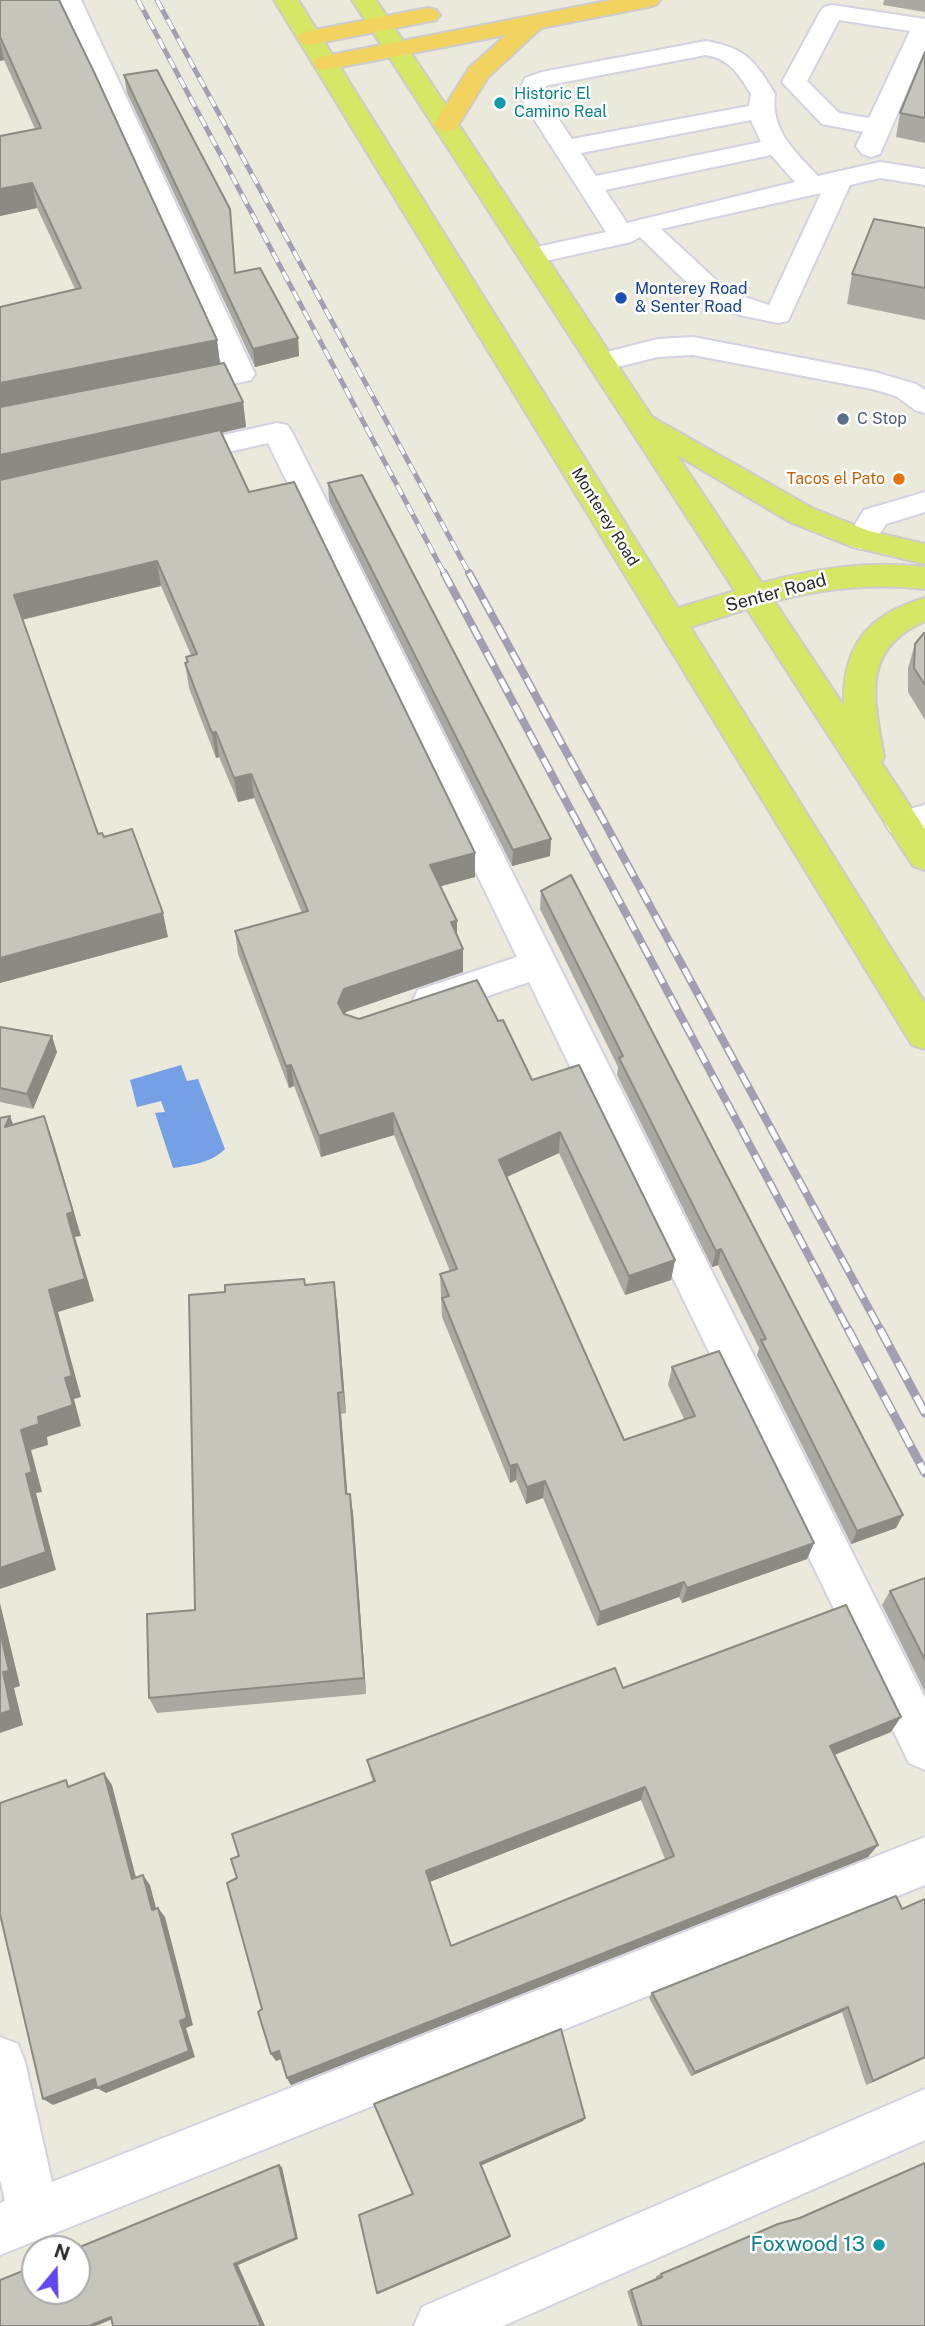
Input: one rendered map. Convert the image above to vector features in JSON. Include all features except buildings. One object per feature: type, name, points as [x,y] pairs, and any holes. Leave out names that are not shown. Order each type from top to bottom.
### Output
[{"type":"highway","points":[[325,63],[648,0]]},
{"type":"highway","points":[[309,38],[457,10]]},
{"type":"highway","points":[[447,124],[478,73],[534,21]]},
{"type":"main road","name":"Monterey Road","points":[[286,0],[925,1034]]},
{"type":"main road","points":[[364,0],[869,769],[914,820],[925,857]]},
{"type":"main road","points":[[640,420],[801,515],[861,539],[925,554]]},
{"type":"main road","name":"Senter Road","points":[[670,622],[830,577],[851,575],[925,578]]},
{"type":"main road","points":[[869,769],[858,698],[862,657],[868,646],[885,628],[925,609]]},
{"type":"lane","points":[[69,0],[241,374],[160,390]]},
{"type":"lane","points":[[878,127],[831,119],[794,82],[832,12],[925,26],[878,127],[869,146],[880,170]]},
{"type":"lane","points":[[814,187],[777,146],[762,121],[763,94],[742,61],[733,53],[706,47],[542,79],[534,83],[530,94],[591,185],[632,230],[719,298],[740,307],[778,315],[840,179]]},
{"type":"lane","points":[[566,148],[761,111]]},
{"type":"lane","points":[[591,185],[777,146]]},
{"type":"lane","points":[[532,256],[880,170],[925,177]]},
{"type":"lane","points":[[601,362],[658,348],[693,346],[875,381],[906,390],[925,404]]},
{"type":"lane","points":[[145,462],[276,432],[925,1747]]},
{"type":"lane","points":[[861,539],[875,517],[925,502]]},
{"type":"lane","points":[[398,1011],[539,964]]},
{"type":"lane","points":[[0,2062],[17,2222],[925,1861]]},
{"type":"lane","points":[[442,2326],[925,2115]]},
{"type":"water","points":[[181,1065],[187,1081],[198,1079],[225,1149],[207,1160],[173,1168],[155,1113],[165,1112],[161,1101],[137,1107],[130,1080]]},
{"type":"railway","points":[[138,0],[445,575]]},
{"type":"railway","points":[[157,0],[470,575]]},
{"type":"railway","points":[[444,573],[849,1331]]},
{"type":"railway","points":[[469,573],[881,1331]]},
{"type":"railway","points":[[848,1329],[925,1473]]},
{"type":"railway","points":[[880,1329],[925,1413]]},
{"type":"place","name":"Historic El Camino Real","points":[[500,103]]},
{"type":"place","name":"Monterey Road & Senter Road","points":[[621,298]]},
{"type":"place","name":"C Stop","points":[[843,419]]},
{"type":"place","name":"Tacos el Pato","points":[[899,479]]},
{"type":"place","name":"Foxwood 13","points":[[879,2245]]}]
